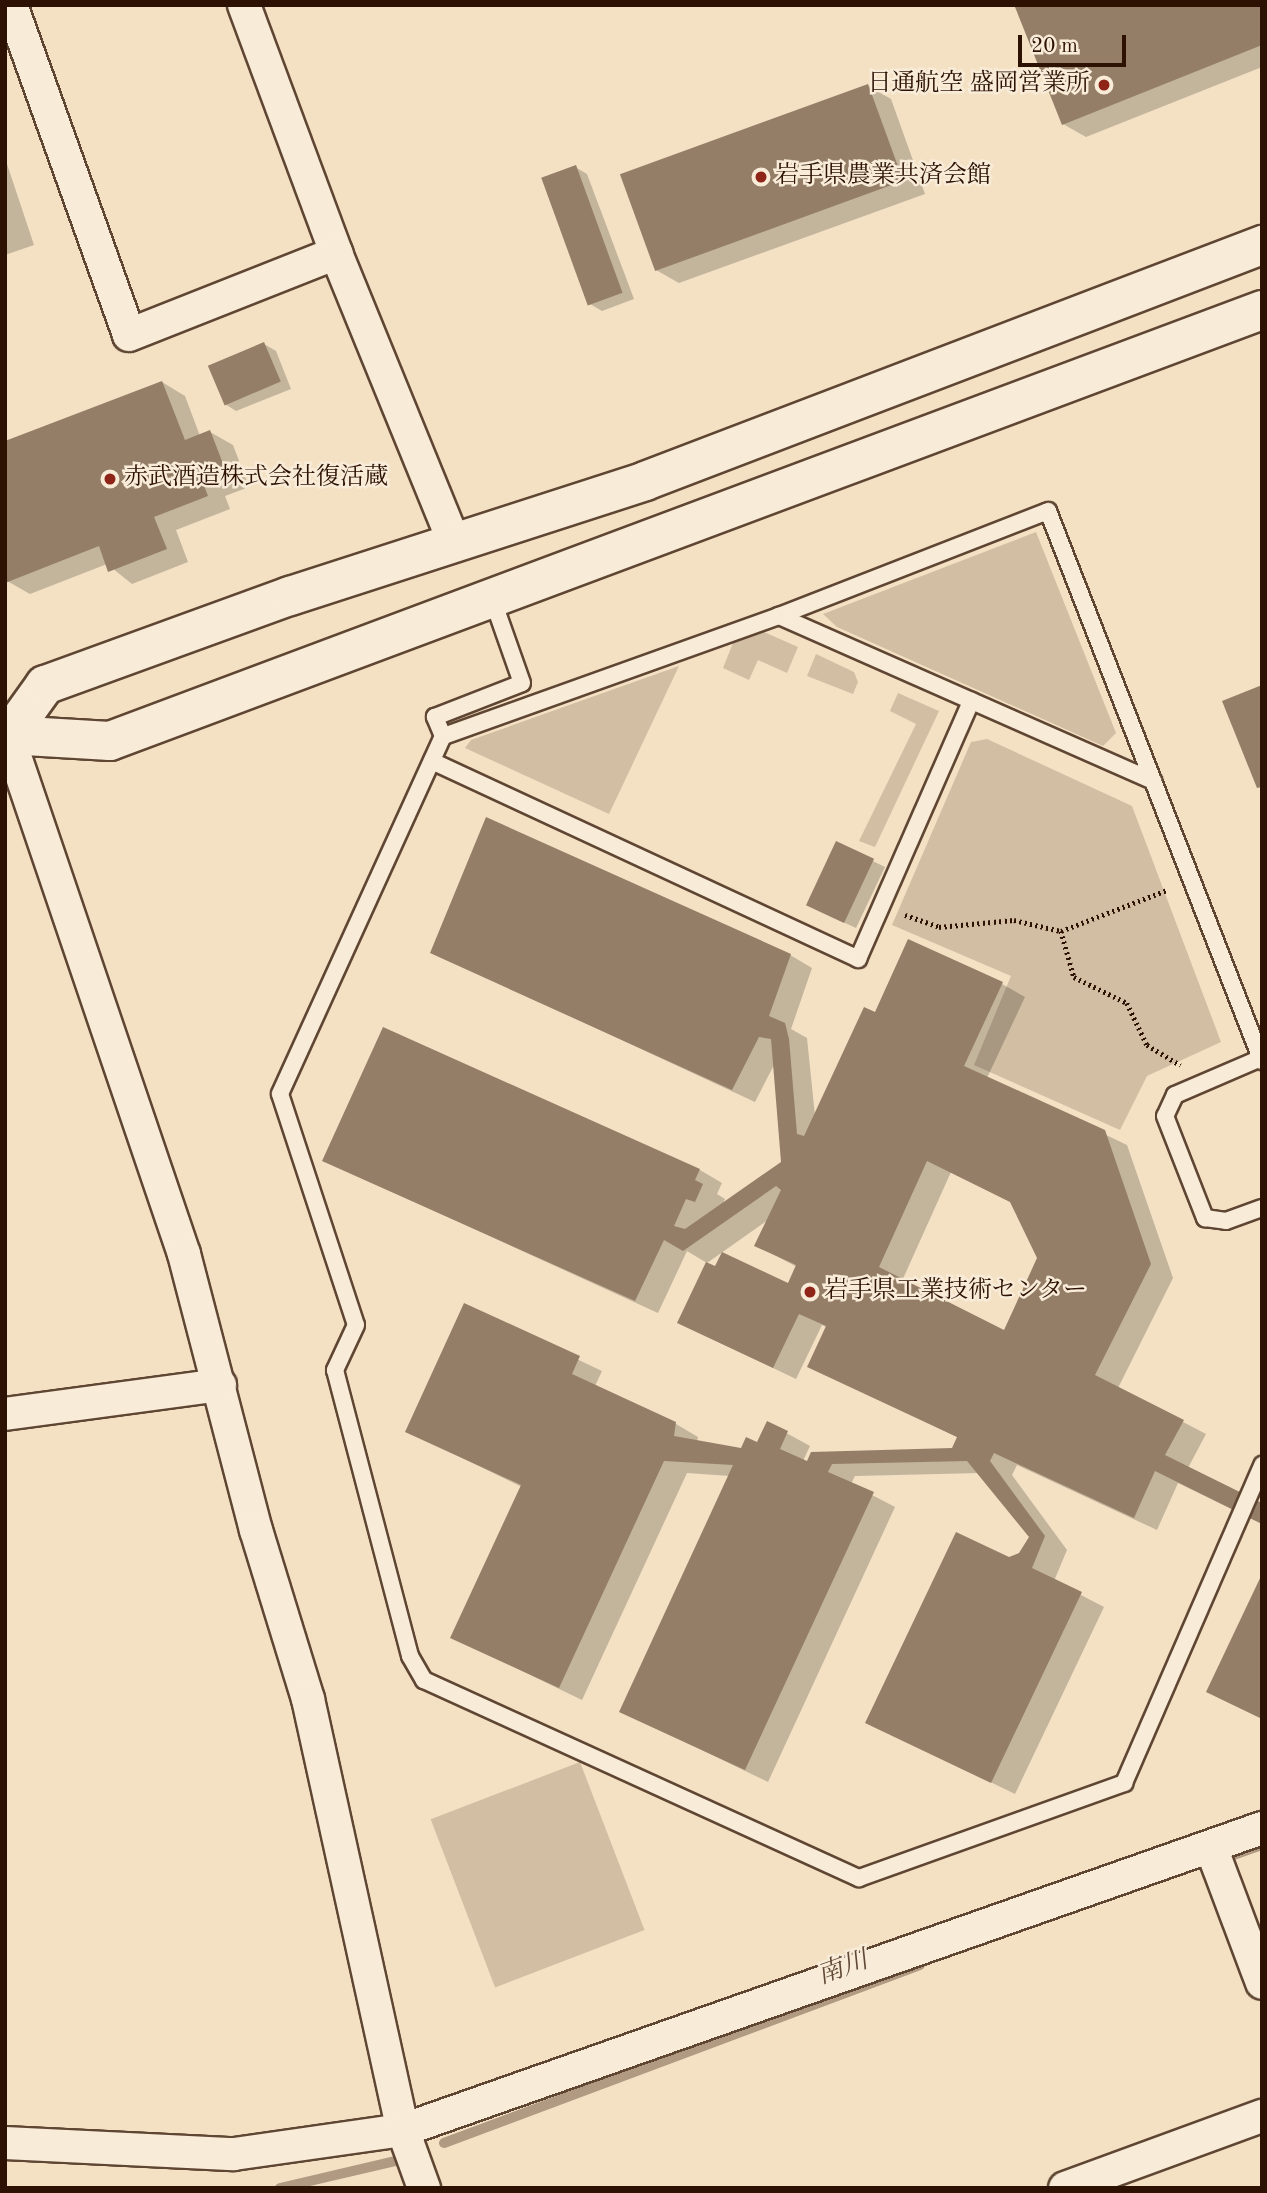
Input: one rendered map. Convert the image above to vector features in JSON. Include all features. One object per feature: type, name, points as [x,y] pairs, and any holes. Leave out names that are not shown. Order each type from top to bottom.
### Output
[{"type":"street","points":[[11,5],[129,335],[336,253]]},
{"type":"street","points":[[244,5],[336,253],[454,542]]},
{"type":"street","points":[[7,731],[45,685],[454,542],[645,481],[1262,245]]},
{"type":"street","points":[[7,731],[110,741],[1262,310]]},
{"type":"street","points":[[7,731],[179,1241],[220,1385],[256,1530],[308,1699],[403,2130],[424,2188]]},
{"type":"street","points":[[5,1413],[220,1385]]},
{"type":"street","points":[[5,2143],[234,2154],[403,2130],[1262,1828]]},
{"type":"street","points":[[1211,1847],[1262,1983]]},
{"type":"street","points":[[1065,2188],[1262,2116]]},
{"type":"lane","points":[[443,736],[779,616],[1048,511],[1261,1060],[1175,1095],[1164,1115],[1205,1218],[1226,1221],[1262,1208]]},
{"type":"lane","points":[[492,598],[522,683],[435,717],[443,736],[279,1094],[356,1325],[335,1370],[410,1656],[424,1680],[859,1878],[1124,1783],[1262,1465]]},
{"type":"lane","points":[[779,616],[1153,781]]},
{"type":"lane","points":[[432,761],[858,959],[971,701]]},
{"type":"path","points":[[881,906],[939,928],[1014,920],[1061,931],[1191,880]]},
{"type":"path","points":[[1061,931],[1073,977],[1127,1003],[1147,1045],[1171,1057],[1200,1084]]},
{"type":"shaded area","points":[[1036,532],[1116,733],[1103,746],[837,627],[823,614]]},
{"type":"shaded area","points":[[764,632],[798,647],[787,673],[758,660],[749,680],[723,668],[733,643]]},
{"type":"shaded area","points":[[816,654],[854,672],[858,682],[853,694],[807,676]]},
{"type":"shaded area","points":[[679,666],[609,814],[465,748],[471,740]]},
{"type":"shaded area","points":[[898,693],[939,711],[875,847],[859,841],[916,724],[890,711]]},
{"type":"shaded area","points":[[987,739],[1132,806],[1221,1042],[1147,1076],[1120,1130],[974,1065],[1011,976],[892,925],[971,742]]},
{"type":"shaded area","points":[[580,1762],[645,1930],[495,1987],[431,1819]]},
{"type":"building","name":"日通航空 盛岡営業所","points":[[1262,5],[1262,45],[1062,125],[1015,7]]},
{"type":"building","name":"岩手県農業共済会館","points":[[868,84],[903,181],[655,271],[620,174]]},
{"type":"building","points":[[576,165],[623,293],[588,305],[541,178]]},
{"type":"building","points":[[264,342],[281,382],[225,405],[208,366]]},
{"type":"building","name":"赤武酒造株式会社復活蔵","points":[[162,381],[185,440],[210,430],[227,474],[203,483],[208,496],[154,517],[167,549],[108,572],[99,546],[5,583],[5,441]]},
{"type":"building","points":[[1262,685],[1262,787],[1257,788],[1222,701]]},
{"type":"building","name":"岩手県工業技術センター","points":[[486,817],[791,954],[769,1016],[785,1023],[789,1039],[797,1134],[804,1136],[864,1007],[875,1012],[908,939],[1003,982],[964,1066],[1105,1130],[1151,1264],[1095,1375],[1184,1420],[1165,1455],[1262,1503],[1262,1524],[1155,1471],[1134,1518],[994,1453],[990,1461],[1045,1536],[1032,1568],[1082,1592],[991,1783],[865,1723],[956,1532],[1009,1557],[1019,1553],[1029,1537],[967,1461],[832,1464],[828,1472],[874,1492],[745,1770],[619,1712],[733,1465],[664,1461],[559,1688],[450,1638],[521,1485],[405,1432],[464,1303],[580,1356],[572,1374],[676,1422],[674,1436],[741,1448],[746,1437],[757,1442],[767,1421],[788,1431],[780,1449],[807,1461],[811,1452],[952,1448],[957,1437],[807,1367],[826,1326],[799,1314],[773,1368],[677,1323],[706,1262],[715,1266],[722,1252],[788,1283],[796,1265],[754,1246],[781,1190],[776,1186],[683,1251],[664,1240],[635,1301],[322,1161],[383,1027],[700,1169],[695,1180],[703,1184],[695,1202],[686,1199],[674,1226],[685,1229],[781,1162],[771,1039],[759,1037],[732,1090],[430,953]],"holes":[[[927,1161],[1010,1202],[1037,1258],[1004,1330],[879,1267]]]},
{"type":"building","points":[[836,841],[874,859],[844,923],[806,905]]},
{"type":"building","points":[[1262,1574],[1262,1719],[1206,1692]]},
{"type":"waterway","name":"南川","points":[[1219,1860],[1262,1845]]},
{"type":"waterway","name":"南川","points":[[444,2143],[920,1965]]},
{"type":"waterway","name":"南川","points":[[280,2188],[395,2161]]},
{"type":"place","name":"日通航空 盛岡営業所","points":[[1104,85]]},
{"type":"place","name":"岩手県農業共済会館","points":[[761,177]]},
{"type":"place","name":"赤武酒造株式会社復活蔵","points":[[110,479]]},
{"type":"place","name":"岩手県工業技術センター","points":[[810,1292]]}]
